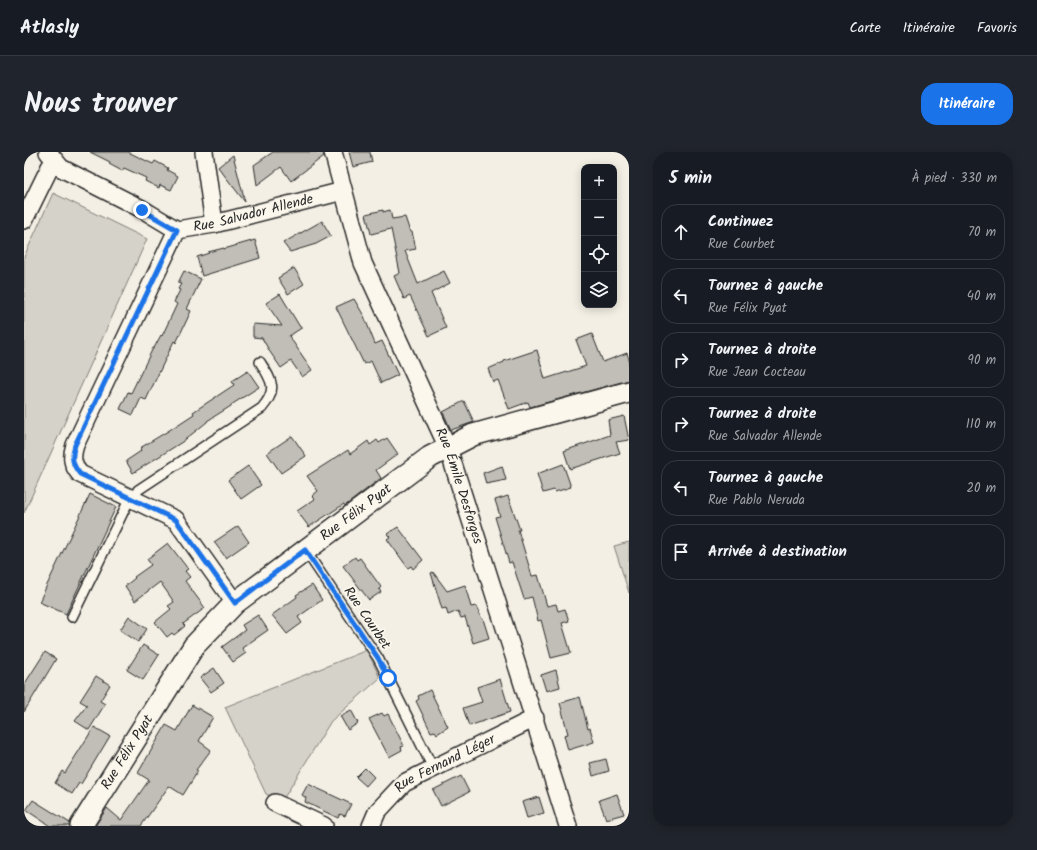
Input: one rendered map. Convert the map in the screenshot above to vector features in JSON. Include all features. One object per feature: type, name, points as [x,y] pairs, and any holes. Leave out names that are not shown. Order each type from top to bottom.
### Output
[{"type":"street","points":[[204,152],[214,224]]},
{"type":"street","name":"Rue Émile Desforges","points":[[333,152],[363,263],[448,448],[535,718],[568,826]]},
{"type":"street","points":[[24,220],[50,167],[51,157]]},
{"type":"street","points":[[51,157],[61,168],[177,230]]},
{"type":"street","name":"Rue Salvador Allende","points":[[131,499],[80,474],[75,469],[72,454],[177,230],[214,224],[343,191]]},
{"type":"street","name":"Rue Félix Pyat","points":[[81,826],[194,646],[235,603],[430,457],[473,435],[629,392]]},
{"type":"street","points":[[131,499],[176,520],[235,603]]},
{"type":"street","name":"Rue Fernand Léger","points":[[371,826],[377,812],[404,783],[535,718]]},
{"type":"street","points":[[275,803],[324,826]]},
{"type":"lane","points":[[72,617],[131,499],[138,490],[262,408],[270,396],[273,387],[271,380],[260,362]]},
{"type":"lane","name":"Rue Courbet","points":[[305,550],[378,658],[433,768]]},
{"type":"shaded area","points":[[53,193],[147,239],[24,513],[24,257]]},
{"type":"shaded area","points":[[629,542],[629,593],[614,546]]},
{"type":"shaded area","points":[[367,650],[380,678],[331,721],[282,801],[266,794],[225,707]]},
{"type":"building","points":[[90,152],[128,152],[153,164],[155,161],[168,168],[167,170],[178,176],[171,190],[160,185],[159,188],[145,181],[146,178],[124,168],[122,171],[109,164],[110,162]]},
{"type":"building","points":[[273,152],[323,152],[324,156],[291,181],[281,167],[257,185],[254,165]]},
{"type":"building","points":[[349,152],[370,152],[372,162],[353,167]]},
{"type":"building","points":[[233,155],[245,202],[218,167]]},
{"type":"building","points":[[383,210],[383,212],[390,210],[392,219],[405,217],[410,232],[412,232],[416,249],[405,251],[418,284],[444,271],[450,283],[431,293],[446,328],[429,336],[410,296],[404,299],[394,276],[400,273],[391,229],[371,234],[366,214]]},
{"type":"building","points":[[322,221],[331,236],[316,244],[290,252],[283,243]]},
{"type":"building","points":[[255,240],[260,258],[202,276],[197,257],[209,253],[208,252]]},
{"type":"building","points":[[294,268],[304,284],[288,294],[278,278]]},
{"type":"building","points":[[184,271],[201,279],[187,309],[191,311],[176,343],[174,341],[146,400],[141,398],[133,415],[120,409],[128,392],[131,393],[153,348],[161,335],[162,336],[177,304],[174,302],[180,290],[178,289],[181,284],[178,283]]},
{"type":"building","points":[[280,294],[300,327],[303,327],[289,336],[312,370],[302,377],[291,361],[281,368],[262,338],[253,337],[253,324],[282,326],[266,303]]},
{"type":"building","points":[[354,299],[364,316],[375,344],[382,341],[398,375],[381,383],[371,361],[364,364],[336,307]]},
{"type":"building","points":[[592,334],[603,362],[627,353],[629,359],[629,380],[530,407],[528,402],[509,409],[498,380],[493,382],[488,369],[504,361],[537,350],[545,379],[586,366],[576,340]]},
{"type":"building","points":[[248,371],[259,387],[207,421],[182,442],[133,473],[126,461],[141,451],[140,448],[194,414],[193,412],[234,385],[232,381]]},
{"type":"building","points":[[464,401],[474,422],[451,430],[443,412]]},
{"type":"building","points":[[624,416],[629,440],[616,442],[620,453],[570,469],[564,451],[610,435],[608,420]]},
{"type":"building","points":[[292,436],[306,456],[281,473],[267,453]]},
{"type":"building","points":[[387,438],[398,454],[376,470],[381,478],[345,506],[344,504],[309,527],[297,511],[315,499],[312,496],[318,491],[307,476],[348,450],[350,454],[368,441],[370,445],[377,440],[379,443]]},
{"type":"building","points":[[563,464],[571,487],[555,492],[554,490],[543,493],[537,474]]},
{"type":"building","points":[[248,466],[261,485],[241,499],[228,480]]},
{"type":"building","points":[[502,466],[506,480],[486,484],[483,473]]},
{"type":"building","points":[[90,494],[116,507],[66,614],[39,602]]},
{"type":"building","points":[[508,496],[520,530],[518,530],[532,576],[538,575],[547,606],[556,604],[558,611],[565,609],[569,621],[562,623],[571,653],[551,658],[541,620],[538,621],[532,597],[524,599],[512,562],[509,563],[495,517],[500,516],[495,500]]},
{"type":"building","points":[[238,526],[249,542],[226,558],[214,542]]},
{"type":"building","points":[[398,527],[423,560],[413,569],[411,566],[408,568],[387,539],[390,537],[387,534]]},
{"type":"building","points":[[168,543],[188,569],[185,571],[190,577],[185,581],[205,608],[183,624],[185,626],[174,635],[172,633],[167,637],[155,622],[171,609],[168,606],[174,602],[160,582],[135,601],[125,586],[135,578],[134,577],[151,565],[147,559]]},
{"type":"building","points":[[355,557],[357,560],[360,558],[381,587],[379,589],[381,592],[369,600],[343,566]]},
{"type":"building","points":[[433,572],[447,591],[465,585],[471,607],[476,606],[483,619],[489,638],[473,643],[465,617],[461,618],[458,611],[448,615],[446,608],[442,609],[431,573]]},
{"type":"building","points":[[312,585],[322,600],[298,617],[302,623],[287,634],[272,615],[297,597],[296,595]]},
{"type":"building","points":[[258,615],[268,630],[242,648],[246,653],[233,662],[222,647],[245,630],[242,625]]},
{"type":"building","points":[[129,616],[147,629],[138,642],[120,630]]},
{"type":"building","points":[[143,645],[159,655],[143,680],[127,670]]},
{"type":"building","points":[[45,652],[56,659],[24,712],[24,685]]},
{"type":"building","points":[[214,668],[224,683],[211,692],[200,678]]},
{"type":"building","points":[[556,670],[560,687],[546,691],[541,675]]},
{"type":"building","points":[[96,676],[110,685],[100,701],[105,704],[89,730],[75,721],[87,705],[80,701]]},
{"type":"building","points":[[500,679],[510,712],[469,726],[463,708],[482,702],[477,687]]},
{"type":"building","points":[[430,690],[448,727],[437,734],[435,731],[431,732],[416,701],[419,699],[418,696]]},
{"type":"building","points":[[580,697],[588,729],[590,728],[594,742],[568,750],[564,735],[568,734],[560,703]]},
{"type":"building","points":[[192,705],[213,717],[199,741],[211,750],[196,770],[198,771],[183,795],[169,786],[141,826],[95,826],[107,808],[121,820],[149,780],[138,773],[166,725],[177,731]]},
{"type":"building","points":[[351,710],[358,723],[348,730],[340,716]]},
{"type":"building","points":[[382,713],[384,716],[388,714],[404,746],[401,747],[402,750],[389,757],[369,719]]},
{"type":"building","points":[[94,727],[110,736],[81,784],[79,783],[72,794],[55,783],[62,771],[65,773]]},
{"type":"building","points":[[606,759],[609,771],[593,776],[590,763]]},
{"type":"building","points":[[365,768],[374,777],[366,786],[356,777]]},
{"type":"building","points":[[461,776],[469,792],[441,806],[433,790]]},
{"type":"building","points":[[308,784],[351,804],[345,816],[340,814],[338,818],[305,802],[306,798],[302,795]]},
{"type":"building","points":[[617,794],[624,814],[606,819],[599,800]]},
{"type":"building","points":[[539,797],[544,813],[527,818],[522,802]]},
{"type":"building","points":[[33,800],[70,823],[69,826],[50,826],[26,810]]},
{"type":"route","points":[[142,210],[177,230],[75,445],[72,454],[75,469],[80,474],[117,493],[176,520],[235,603],[305,550],[378,658],[388,678]]}]
